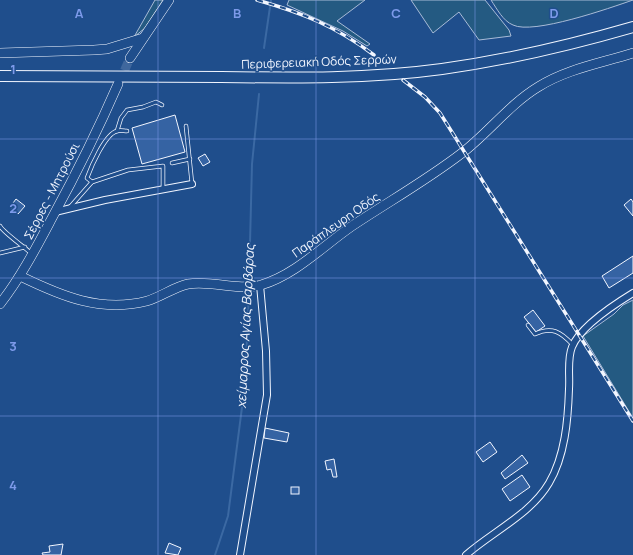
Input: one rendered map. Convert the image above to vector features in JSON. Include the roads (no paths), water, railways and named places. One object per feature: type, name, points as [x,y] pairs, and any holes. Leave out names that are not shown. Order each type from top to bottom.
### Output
[{"type":"main road","name":"Περιφερειακή Οδός Σερρών","points":[[0,76],[273,78],[354,77],[442,69],[507,58],[594,38],[633,27]]},
{"type":"street","points":[[130,58],[169,0]]},
{"type":"street","points":[[0,53],[107,49],[143,38]]},
{"type":"street","name":"Παράπλευρη Οδός","points":[[20,276],[65,296],[100,305],[142,302],[192,283],[209,283],[232,286],[257,285],[292,269],[351,227],[441,169],[464,152],[538,87],[562,75],[633,53]]},
{"type":"street","name":"Σέρρες - Μητρούσι","points":[[0,304],[20,276],[33,254],[118,84]]},
{"type":"street","points":[[55,212],[70,207],[192,184]]},
{"type":"street","points":[[240,555],[267,395],[266,351],[257,285]]},
{"type":"street","points":[[466,555],[522,511],[548,485],[561,451],[567,414],[569,360],[572,345],[580,334],[591,324],[633,293]]},
{"type":"lane","points":[[92,182],[87,178],[94,161],[110,136],[116,131],[121,118],[127,110],[143,107],[156,102],[162,105]]},
{"type":"lane","points":[[186,126],[192,184]]},
{"type":"lane","points":[[116,131],[127,131]]},
{"type":"lane","points":[[172,163],[190,159]]},
{"type":"lane","points":[[70,207],[92,182],[128,170],[163,166],[163,190]]},
{"type":"lane","points":[[0,227],[33,254]]},
{"type":"lane","points":[[0,253],[24,247]]},
{"type":"lane","points":[[528,325],[535,334],[543,330],[552,330],[563,334],[572,345]]},
{"type":"waterway","name":"χείμαρρος Αγίας Βαρβάρας","points":[[264,48],[271,0]]},
{"type":"waterway","name":"χείμαρρος Αγίας Βαρβάρας","points":[[249,283],[252,164],[259,94]]},
{"type":"waterway","name":"χείμαρρος Αγίας Βαρβάρας","points":[[215,555],[228,516],[245,384],[249,289]]},
{"type":"tunnel","points":[[119,83],[130,58]]},
{"type":"railway","points":[[257,0],[304,15],[332,28],[374,55]]},
{"type":"railway","points":[[403,80],[425,97],[440,113],[633,421]]}]
